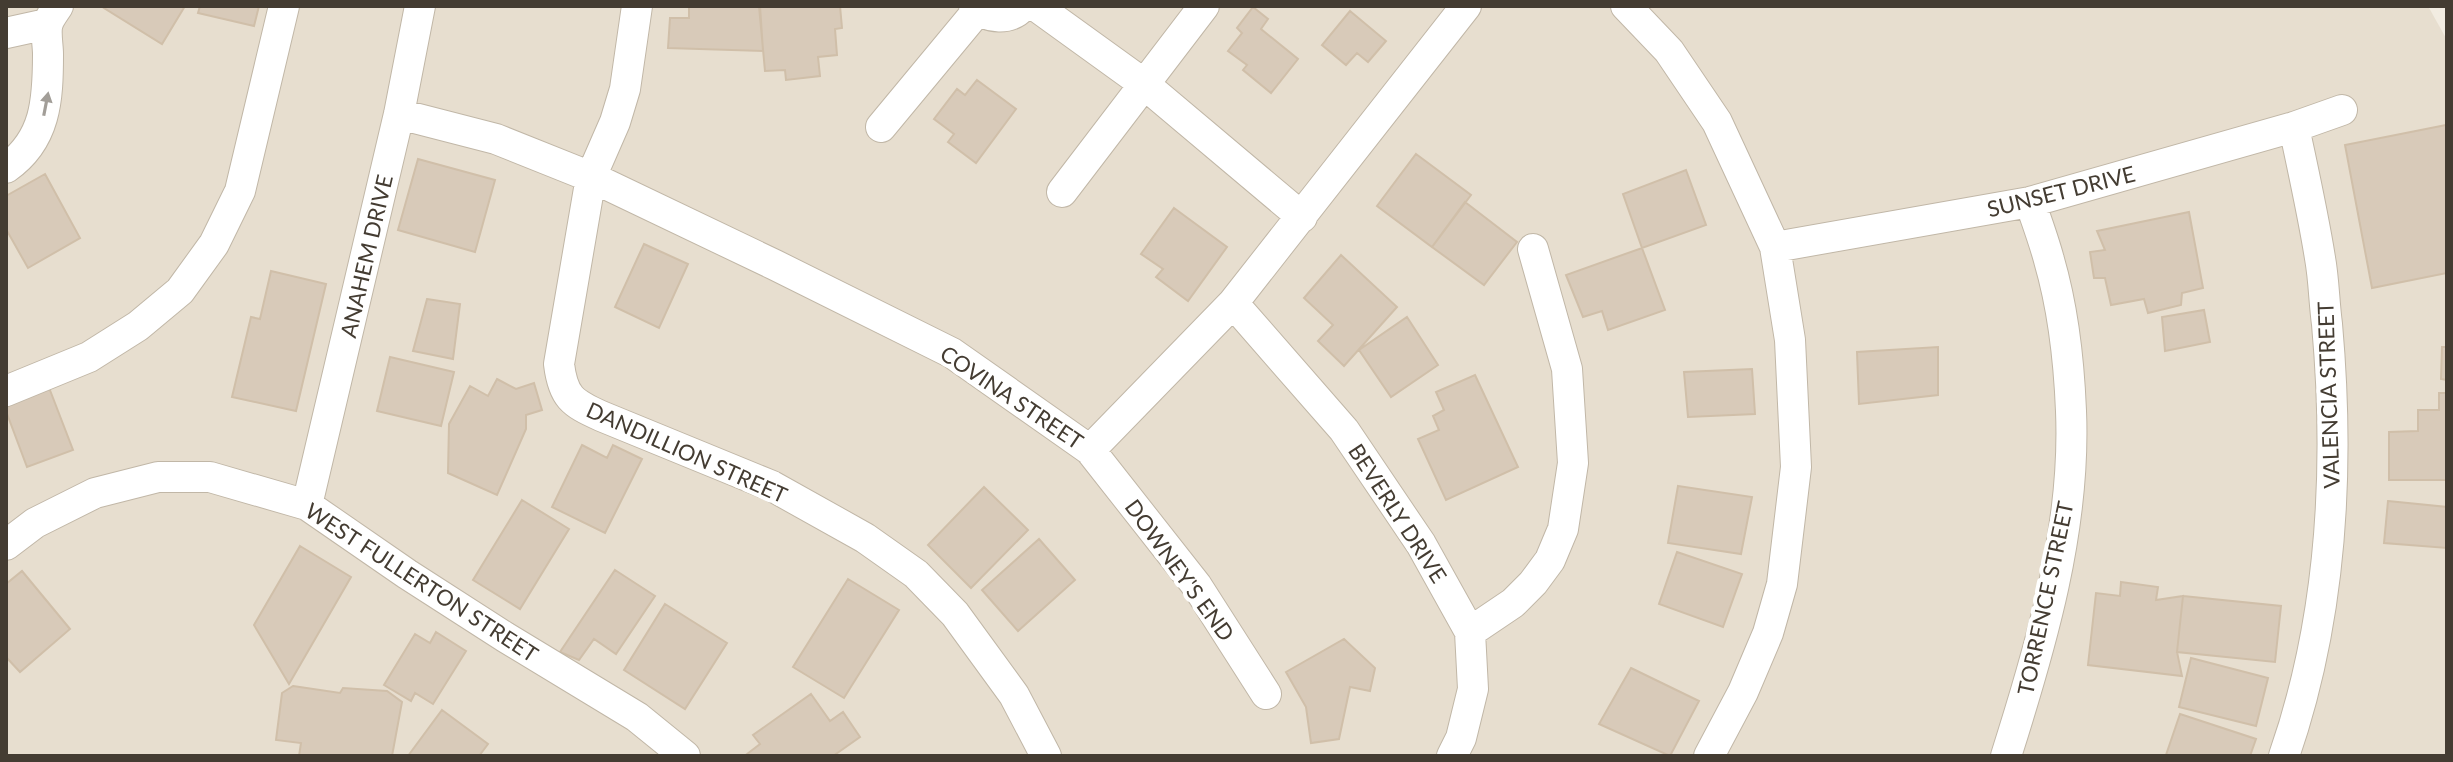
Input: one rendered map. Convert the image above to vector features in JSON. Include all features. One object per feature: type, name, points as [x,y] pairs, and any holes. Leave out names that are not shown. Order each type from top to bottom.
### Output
[{"type":"street","points":[[6,391],[89,357],[138,326],[180,291],[214,244],[240,191],[284,6]]},
{"type":"street","name":"ANAHEM DRIVE","points":[[307,505],[399,114],[420,6]]},
{"type":"street","name":"DANDILLION STREET","points":[[637,6],[625,89],[615,122],[591,177],[559,364],[567,395],[580,407],[772,486],[865,538],[916,574],[955,614],[1014,695],[1046,756]]},
{"type":"street","points":[[881,127],[976,8],[990,16],[1005,17],[1023,6]]},
{"type":"street","points":[[1036,6],[1144,84],[1302,217]]},
{"type":"street","points":[[1062,192],[1204,6]]},
{"type":"street","name":"COVINA STREET","points":[[399,114],[496,139],[591,177],[775,265],[952,353],[1090,450],[1233,303],[1466,6]]},
{"type":"street","points":[[1626,6],[1669,51],[1717,122],[1775,247],[1790,340],[1796,467],[1782,584],[1762,648],[1709,756]]},
{"type":"street","points":[[6,33],[53,15],[48,95],[43,116],[35,137],[23,155],[6,168]]},
{"type":"street","name":"SUNSET DRIVE","points":[[1775,247],[2030,202],[2294,127],[2342,110]]},
{"type":"street","name":"VALENCIA STREET","points":[[2284,756],[2299,714],[2311,658],[2333,494],[2332,380],[2321,260],[2294,127]]},
{"type":"street","name":"TORRENCE STREET","points":[[2006,756],[2032,673],[2057,567],[2068,493],[2071,411],[2062,319],[2050,261],[2030,202]]},
{"type":"street","points":[[1470,632],[1513,603],[1533,583],[1550,560],[1563,529],[1573,463],[1567,369],[1533,249]]},
{"type":"street","name":"BEVERLY DRIVE","points":[[1233,303],[1344,430],[1421,544],[1470,632],[1473,689],[1461,738],[1452,756]]},
{"type":"street","name":"DOWNEY'S END","points":[[1090,450],[1197,586],[1266,694]]},
{"type":"street","name":"WEST FULLERTON STREET","points":[[6,545],[35,523],[95,493],[158,477],[210,477],[307,505],[480,622],[637,717],[685,756]]},
{"type":"shaded area","points":[[6,6],[2428,6],[2447,40],[2447,756],[6,756]]},
{"type":"building","points":[[185,6],[162,44],[104,8]]},
{"type":"building","points":[[200,6],[259,6],[254,26],[198,13]]},
{"type":"building","points":[[689,6],[760,6],[763,51],[668,48],[670,18],[689,18]]},
{"type":"building","points":[[759,6],[840,6],[842,28],[835,29],[837,55],[818,57],[820,76],[786,80],[785,70],[765,71]]},
{"type":"building","points":[[1253,7],[1268,19],[1261,29],[1298,59],[1271,93],[1243,70],[1247,65],[1228,51],[1242,33],[1237,28]]},
{"type":"building","points":[[1350,11],[1386,41],[1368,62],[1357,53],[1346,65],[1322,45]]},
{"type":"building","points":[[977,80],[1016,109],[976,163],[948,142],[954,134],[934,119],[957,89],[965,95]]},
{"type":"building","points":[[2446,125],[2447,273],[2372,288],[2345,145]]},
{"type":"building","points":[[1416,154],[1471,195],[1432,247],[1377,206]]},
{"type":"building","points":[[418,159],[495,180],[475,252],[398,230]]},
{"type":"building","points":[[1686,170],[1706,225],[1642,248],[1623,194]]},
{"type":"building","points":[[45,174],[80,238],[28,268],[6,229],[6,196]]},
{"type":"building","points":[[1465,202],[1517,242],[1484,285],[1432,247]]},
{"type":"building","points":[[1174,208],[1227,247],[1188,301],[1156,277],[1163,269],[1141,254]]},
{"type":"building","points":[[2189,212],[2203,288],[2182,293],[2181,305],[2148,313],[2144,299],[2111,305],[2105,278],[2094,278],[2090,252],[2105,250],[2097,231]]},
{"type":"building","points":[[644,244],[688,264],[659,328],[615,307]]},
{"type":"building","points":[[1642,248],[1665,310],[1608,330],[1602,311],[1583,317],[1566,275]]},
{"type":"building","points":[[1341,255],[1397,307],[1344,366],[1318,341],[1333,325],[1304,298]]},
{"type":"building","points":[[271,271],[326,284],[296,411],[232,397],[251,317],[260,319]]},
{"type":"building","points":[[427,299],[460,304],[453,359],[413,351]]},
{"type":"building","points":[[2204,310],[2210,342],[2165,351],[2162,317]]},
{"type":"building","points":[[1407,317],[1438,365],[1391,397],[1359,350]]},
{"type":"building","points":[[1938,347],[1938,395],[1859,404],[1857,352]]},
{"type":"building","points":[[2442,347],[2447,347],[2447,380],[2441,379]]},
{"type":"building","points":[[390,357],[454,372],[441,426],[377,411]]},
{"type":"building","points":[[1752,369],[1755,414],[1688,417],[1684,372]]},
{"type":"building","points":[[1475,375],[1518,467],[1446,500],[1418,439],[1439,430],[1433,416],[1444,410],[1436,392]]},
{"type":"building","points":[[497,379],[516,389],[534,383],[542,410],[526,415],[526,429],[497,495],[448,473],[449,424],[470,386],[488,396]]},
{"type":"building","points":[[48,385],[73,450],[27,467],[6,411],[6,402]]},
{"type":"building","points":[[2439,393],[2447,393],[2447,480],[2389,480],[2389,432],[2418,431],[2418,410],[2439,410]]},
{"type":"building","points":[[582,445],[607,458],[613,445],[642,459],[605,533],[552,507]]},
{"type":"building","points":[[1678,486],[1752,497],[1741,554],[1668,543]]},
{"type":"building","points":[[984,487],[1028,530],[971,588],[928,545]]},
{"type":"building","points":[[522,500],[569,529],[520,609],[473,580]]},
{"type":"building","points":[[2388,501],[2447,507],[2447,548],[2384,543]]},
{"type":"building","points":[[1039,539],[1075,580],[1018,631],[982,590]]},
{"type":"building","points":[[300,546],[351,577],[289,684],[254,625]]},
{"type":"building","points":[[1677,552],[1742,574],[1723,627],[1659,604]]},
{"type":"building","points":[[615,570],[655,596],[616,654],[594,639],[579,660],[560,652]]},
{"type":"building","points":[[22,571],[70,629],[20,672],[6,657],[6,584]]},
{"type":"building","points":[[848,579],[899,610],[844,698],[793,667]]},
{"type":"building","points":[[2121,582],[2158,587],[2156,600],[2183,596],[2177,652],[2182,676],[2088,665],[2096,593],[2120,596]]},
{"type":"building","points":[[2183,596],[2281,606],[2275,662],[2177,652]]},
{"type":"building","points":[[665,604],[727,643],[685,709],[624,670]]},
{"type":"building","points":[[436,632],[466,651],[433,704],[415,693],[411,701],[384,685],[415,634],[430,643]]},
{"type":"building","points":[[1344,639],[1375,668],[1370,691],[1350,687],[1339,739],[1311,743],[1306,707],[1286,672]]},
{"type":"building","points":[[2191,658],[2268,678],[2256,726],[2179,707]]},
{"type":"building","points":[[1631,668],[1699,701],[1670,756],[1599,724]]},
{"type":"building","points":[[293,686],[340,693],[343,688],[387,691],[402,702],[392,756],[299,756],[301,743],[276,740],[282,693]]},
{"type":"building","points":[[811,694],[830,721],[843,712],[860,737],[833,756],[747,754],[760,744],[753,735]]},
{"type":"building","points":[[442,710],[488,744],[479,756],[408,756]]},
{"type":"building","points":[[2180,714],[2256,739],[2250,756],[2166,755]]}]
